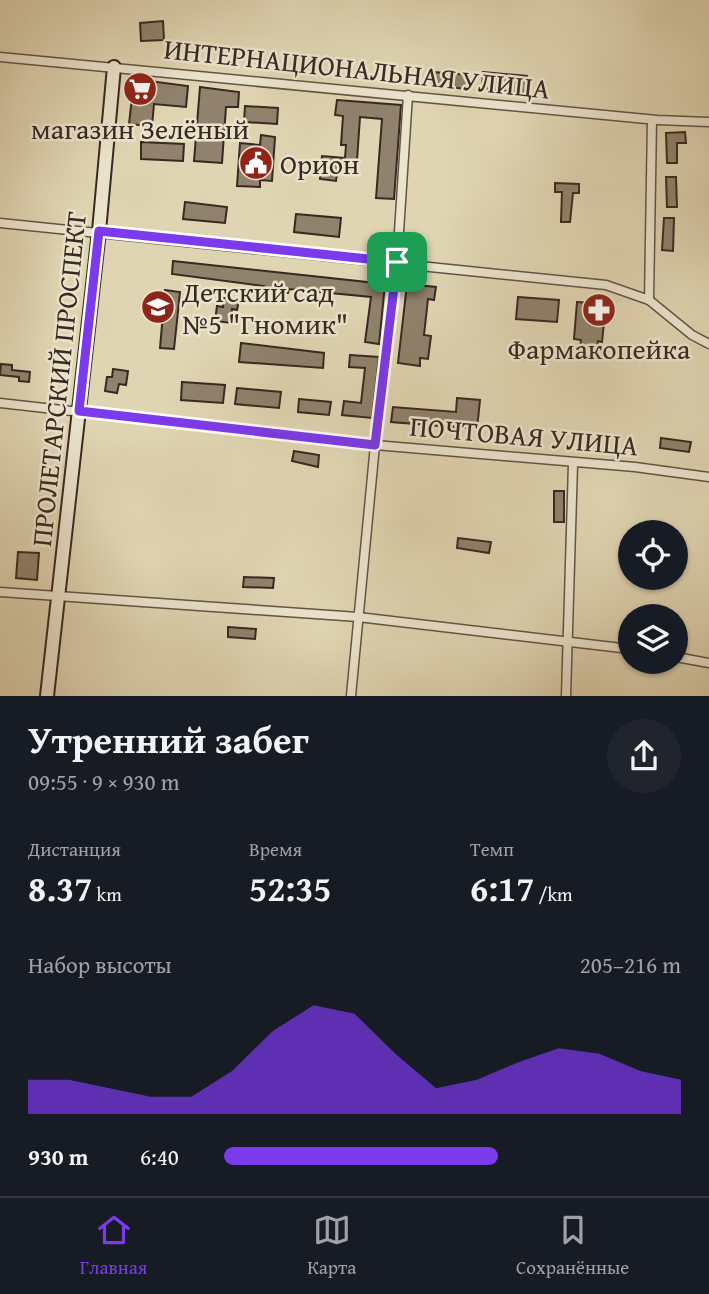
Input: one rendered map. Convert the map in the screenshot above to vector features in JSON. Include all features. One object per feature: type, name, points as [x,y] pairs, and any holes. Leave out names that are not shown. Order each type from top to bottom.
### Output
[{"type":"street","name":"ИНТЕРНАЦИОНАЛЬНАЯ УЛИЦА","points":[[0,57],[652,120],[709,122]]},
{"type":"street","name":"ПРОЛЕТАРСКИЙ ПРОСПЕКТ","points":[[47,695],[99,231],[114,67]]},
{"type":"street","points":[[351,695],[375,445],[397,262],[408,95]]},
{"type":"street","points":[[649,300],[652,120]]},
{"type":"street","points":[[0,223],[99,231],[606,285],[649,300],[692,335],[709,344]]},
{"type":"street","name":"ПОЧТОВАЯ УЛИЦА","points":[[0,403],[375,445],[573,464],[635,467],[709,477]]},
{"type":"street","points":[[566,695],[573,464]]},
{"type":"street","points":[[0,592],[358,617],[618,648]]},
{"type":"street","points":[[688,659],[709,663]]},
{"type":"building","points":[[163,21],[164,40],[141,41],[140,23]]},
{"type":"building","points":[[433,72],[468,75],[466,89],[431,85]]},
{"type":"building","points":[[483,72],[527,76],[526,93],[482,88]]},
{"type":"building","points":[[134,79],[188,86],[186,107],[154,104],[152,126],[129,124]]},
{"type":"building","points":[[200,87],[239,92],[238,107],[226,107],[222,163],[194,161]]},
{"type":"building","points":[[337,100],[401,105],[394,199],[376,198],[382,119],[360,117],[356,175],[337,173],[336,181],[320,179],[322,156],[345,158],[346,145],[341,145],[343,116],[335,115]]},
{"type":"building","points":[[245,106],[278,108],[277,124],[244,122]]},
{"type":"building","points":[[685,132],[686,143],[677,143],[677,163],[667,163],[666,133]]},
{"type":"building","name":"Орион","points":[[261,135],[275,137],[272,181],[260,180],[260,187],[237,186],[240,143],[260,145]]},
{"type":"building","points":[[141,142],[184,144],[183,161],[141,159]]},
{"type":"building","points":[[666,177],[676,177],[677,207],[667,207]]},
{"type":"building","points":[[555,183],[579,184],[579,193],[573,193],[570,222],[561,222],[562,192],[555,192]]},
{"type":"building","points":[[185,202],[227,207],[225,223],[183,219]]},
{"type":"building","points":[[296,214],[341,218],[339,237],[294,232]]},
{"type":"building","points":[[664,218],[674,218],[673,251],[662,250]]},
{"type":"building","points":[[173,261],[385,284],[379,344],[365,342],[371,297],[289,289],[288,293],[263,290],[264,286],[172,274]]},
{"type":"building","points":[[407,284],[436,287],[434,300],[428,299],[424,335],[431,336],[428,359],[420,358],[420,366],[398,363]]},
{"type":"building","points":[[165,290],[180,292],[174,349],[160,348]]},
{"type":"building","points":[[518,297],[559,300],[557,322],[516,319]]},
{"type":"building","points":[[224,298],[239,300],[237,310],[232,309],[231,323],[215,321],[217,306],[223,307]]},
{"type":"building","points":[[577,302],[606,304],[602,342],[598,341],[597,350],[580,348],[581,340],[574,339]]},
{"type":"building","points":[[241,343],[324,353],[323,368],[239,362]]},
{"type":"building","points":[[350,355],[379,357],[372,418],[342,415],[344,401],[361,403],[365,368],[349,367]]},
{"type":"building","points":[[1,364],[12,365],[12,370],[30,372],[29,382],[19,381],[19,377],[0,375]]},
{"type":"building","points":[[113,369],[128,371],[126,385],[119,384],[117,393],[105,391],[107,377],[112,377]]},
{"type":"building","points":[[182,382],[225,385],[223,403],[181,400]]},
{"type":"building","points":[[237,388],[281,392],[279,408],[235,404]]},
{"type":"building","points":[[457,398],[480,400],[477,429],[391,422],[393,407],[456,412]]},
{"type":"building","points":[[299,399],[331,402],[329,415],[298,412]]},
{"type":"building","points":[[661,438],[691,442],[689,452],[660,448]]},
{"type":"building","points":[[294,451],[319,455],[318,467],[292,461]]},
{"type":"building","points":[[554,491],[564,491],[564,522],[554,522]]},
{"type":"building","points":[[458,538],[491,542],[489,553],[457,548]]},
{"type":"building","points":[[18,552],[39,553],[37,580],[16,578]]},
{"type":"building","points":[[244,577],[274,578],[273,588],[243,587]]},
{"type":"building","points":[[228,627],[256,629],[255,639],[228,637]]},
{"type":"place","name":"магазин Зелёный","points":[[140,89]]},
{"type":"place","name":"Орион","points":[[256,163]]},
{"type":"place","name":"Детский сад №5 \"Гномик\"","points":[[158,307]]},
{"type":"place","name":"Фармакопейка","points":[[599,310]]},
{"type":"route","points":[[99,231],[397,262],[375,445],[79,411],[99,231]]}]
